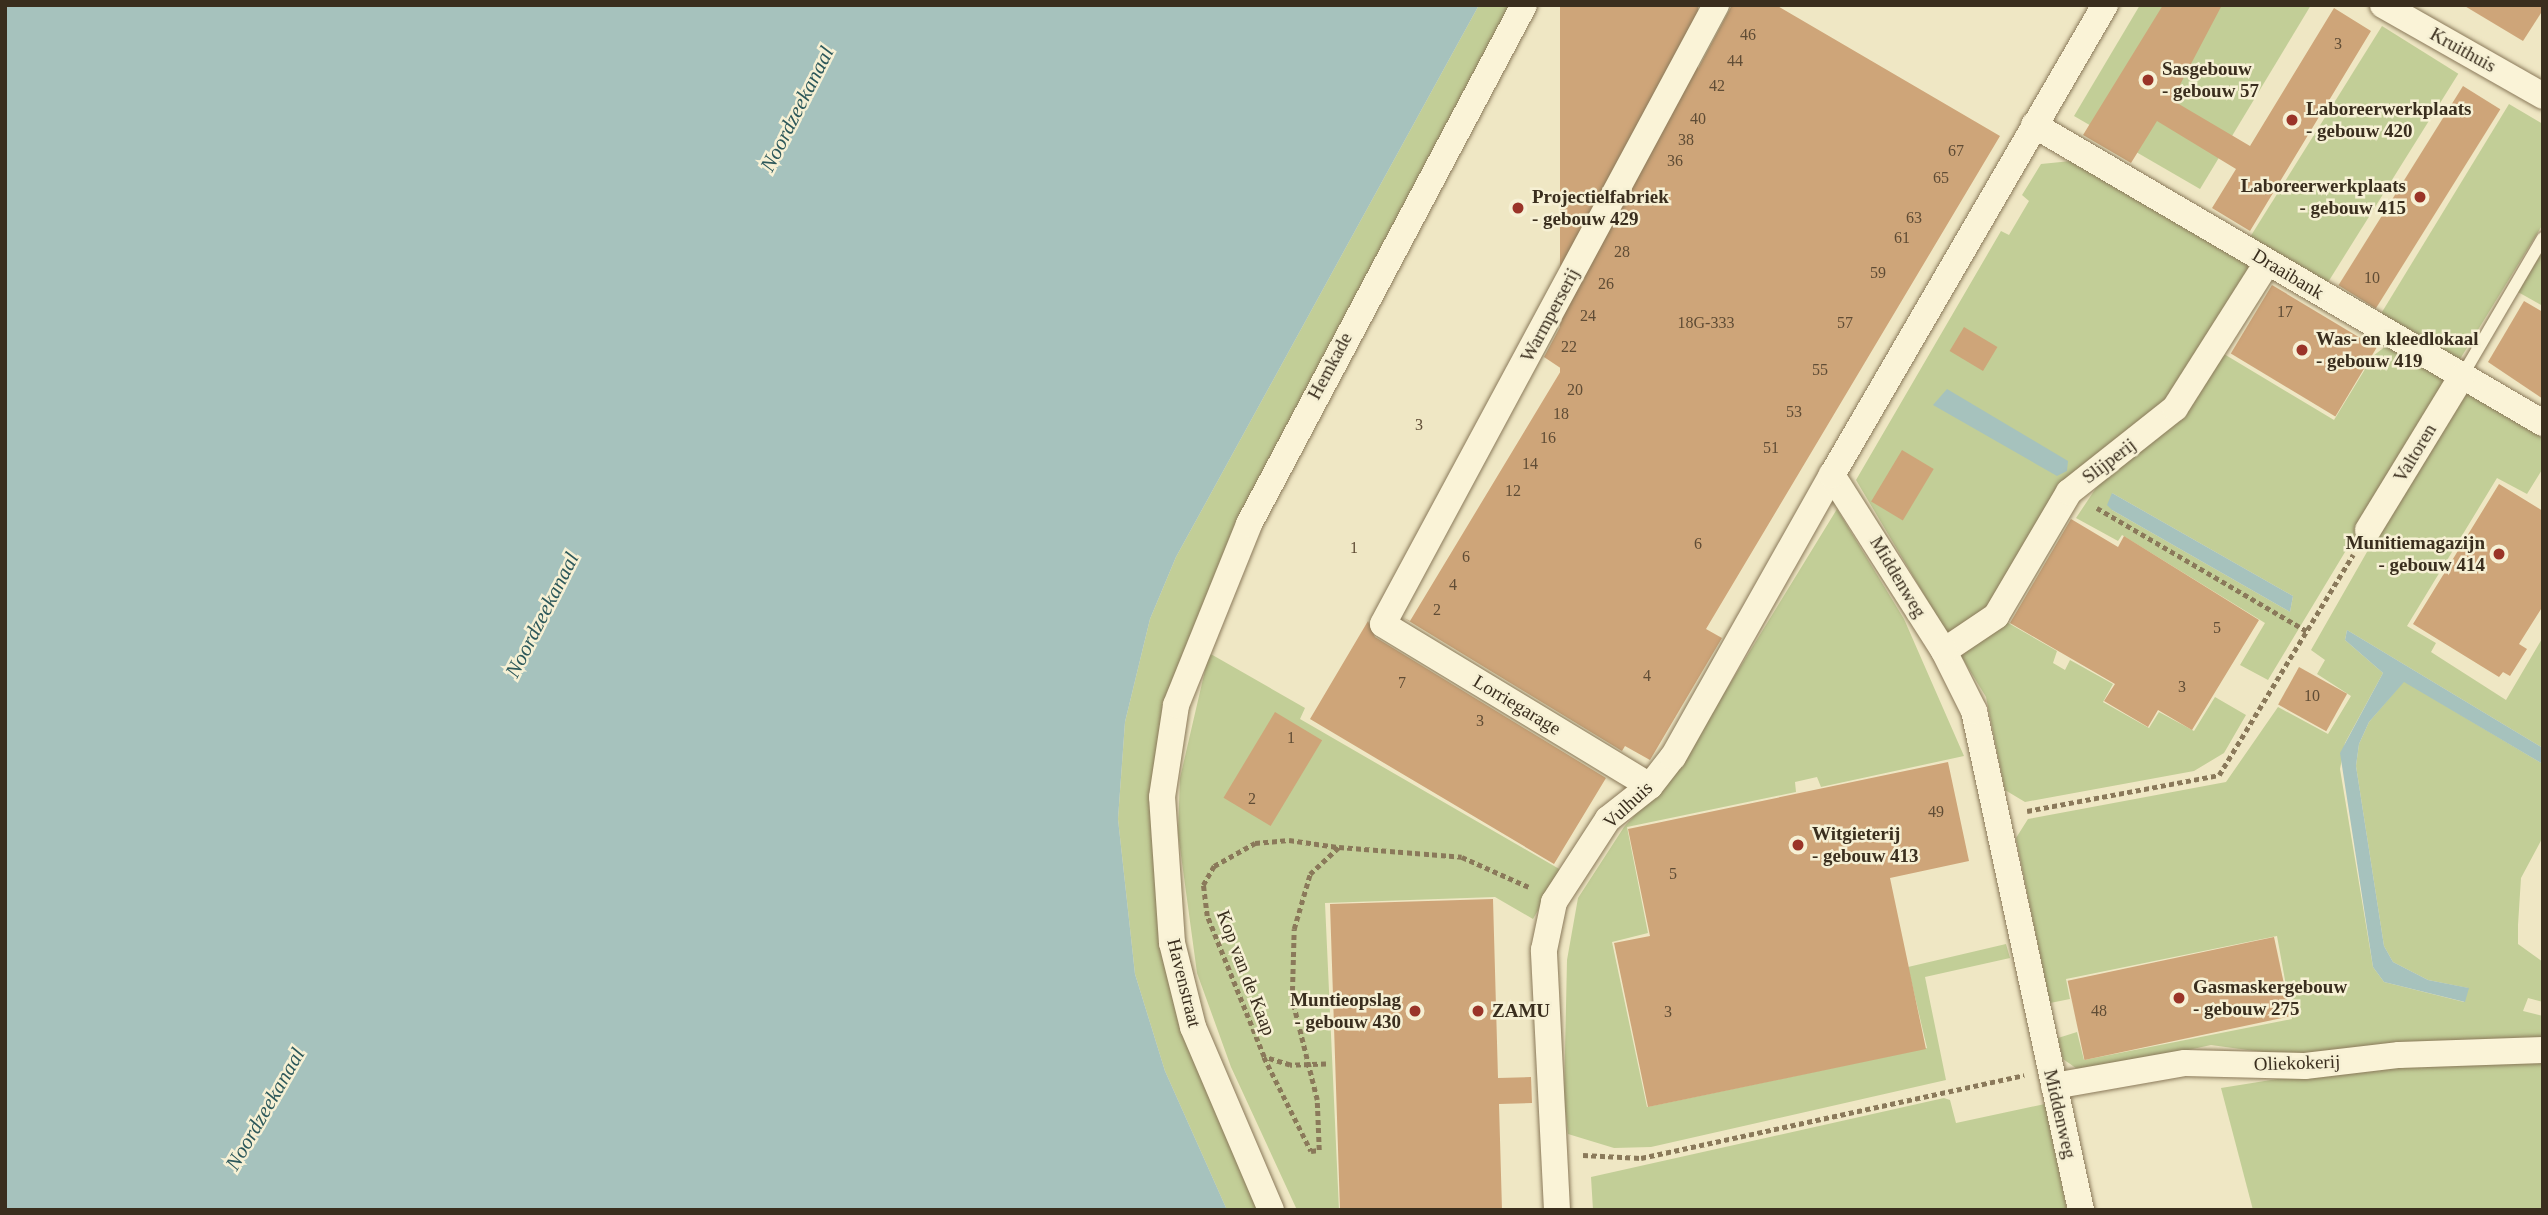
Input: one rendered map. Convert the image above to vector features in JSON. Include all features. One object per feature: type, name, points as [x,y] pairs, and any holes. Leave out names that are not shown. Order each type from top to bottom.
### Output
[{"type":"street","name":"Hemkade","points":[[1168,741],[1202,632],[1249,524],[1524,5]]},
{"type":"street","name":"Warmperserij","points":[[1383,624],[1716,5]]},
{"type":"street","points":[[1832,475],[2105,5]]},
{"type":"street","name":"Kruithuis","points":[[2383,5],[2543,96]]},
{"type":"street","name":"Draaibank","points":[[2034,125],[2543,423]]},
{"type":"street","name":"Slijperij","points":[[1944,651],[1996,616],[2069,492],[2175,408],[2267,263]]},
{"type":"street","name":"Valtoren","points":[[2368,530],[2462,376]]},
{"type":"street","name":"Middenweg","points":[[1832,475],[1944,651],[1974,711],[2081,1210]]},
{"type":"street","name":"Vulhuis","points":[[1557,1210],[1545,950],[1554,902],[1608,819],[1650,786],[1673,757],[1832,475]]},
{"type":"street","name":"Lorriegarage","points":[[1383,624],[1650,786]]},
{"type":"street","name":"Havenstraat","points":[[1168,741],[1163,854],[1172,943],[1193,1027],[1271,1210]]},
{"type":"street","name":"Oliekokerij","points":[[2051,1078],[2185,1063],[2305,1066],[2399,1055],[2543,1050]]},
{"type":"lane","points":[[2462,376],[2543,238]]},
{"type":"path","points":[[2069,492],[2307,631]]},
{"type":"path","points":[[1998,817],[2219,775],[2368,530]]},
{"type":"path","name":"Kop van de Kaap","points":[[1339,847],[1310,874],[1294,929],[1292,999],[1308,1065],[1320,1141],[1319,1150],[1311,1151],[1264,1057],[1207,916],[1203,885],[1214,866],[1255,843],[1290,840],[1339,847],[1462,857],[1509,875],[1554,902]]},
{"type":"path","name":"Kop van de Kaap","points":[[1264,1057],[1308,1065],[1326,1064]]},
{"type":"path","points":[[1554,1154],[1641,1158],[2051,1078]]},
{"type":"green space","points":[[1479,5],[1517,5],[1363,291],[1157,757],[1151,833],[1167,963],[1267,1210],[1227,1210],[1165,1071],[1135,974],[1118,819],[1125,722],[1150,619],[1176,557]]},
{"type":"green space","points":[[2140,5],[2311,5],[2200,189],[2074,116]]},
{"type":"green space","points":[[2382,26],[2458,74],[2324,288],[2248,241]]},
{"type":"green space","points":[[2509,104],[2543,124],[2543,224],[2457,364],[2379,317]]},
{"type":"green space","points":[[2071,161],[2253,267],[2168,403],[2087,462],[1986,612],[1948,635],[1856,480],[2001,231],[2009,235],[2029,201],[2022,195],[2041,164]]},
{"type":"green space","points":[[2543,251],[2543,306],[2518,292]]},
{"type":"green space","points":[[2386,346],[2448,381],[2268,680],[2240,665],[2265,623],[2122,535],[2118,541],[2076,518],[2098,485],[2224,354],[2334,420],[2373,356]],"holes":[[[2112,493],[2293,596],[2290,612],[2112,510]]]},
{"type":"green space","points":[[2460,389],[2543,438],[2543,468],[2527,494],[2497,478],[2407,626],[2436,643],[2431,652],[2506,700],[2543,637],[2543,748],[2347,630],[2345,640],[2383,673],[2345,743],[2340,769],[2373,967],[2384,982],[2464,1002],[2468,988],[2428,980],[2393,962],[2384,946],[2356,766],[2359,744],[2369,722],[2404,681],[2543,764],[2543,837],[2521,878],[2518,944],[2543,962],[2543,1002],[2528,998],[2523,1011],[2543,1016],[2543,1044],[2299,1057],[2211,1045],[2083,1073],[2063,1059],[2058,1038],[2077,1032],[2084,1060],[2292,1019],[2277,936],[2066,979],[2070,999],[2050,1003],[2016,838],[2028,819],[2226,782],[2278,707],[2328,734],[2351,696],[2317,674],[2325,660],[2311,650]]},
{"type":"green space","points":[[1837,509],[1904,619],[1964,756],[1821,787],[1817,777],[1795,782],[1796,792],[1627,827],[1648,933],[1612,942],[1647,1107],[1927,1048],[1908,967],[2006,944],[2010,958],[1925,977],[1946,1080],[1651,1147],[1614,1148],[1568,1134],[1564,1099],[1567,960],[1578,898],[1624,827],[1680,765]]},
{"type":"green space","points":[[2003,620],[2057,651],[2053,663],[2065,670],[2070,660],[2113,684],[2103,702],[2149,728],[2159,712],[2194,731],[2215,697],[2246,715],[2224,753],[2194,771],[2025,802],[2005,790],[1986,697],[1961,656]]},
{"type":"green space","points":[[1209,653],[1305,708],[1300,719],[1561,870],[1533,919],[1495,897],[1325,903],[1339,1210],[1297,1210],[1231,1067],[1197,973],[1178,833],[1180,778]]},
{"type":"green space","points":[[2543,1058],[2543,1210],[2253,1210],[2221,1088],[2326,1071]]},
{"type":"green space","points":[[1944,1098],[1950,1100],[1956,1123],[2045,1104],[2067,1210],[1593,1210],[1591,1177]]},
{"type":"water","name":"Noordzeekanaal","points":[[5,5],[1479,5],[1176,557],[1150,619],[1125,722],[1118,819],[1135,974],[1165,1071],[1227,1210],[5,1210]]},
{"type":"water","points":[[1947,389],[2068,461],[2067,471],[2057,476],[1933,405]]},
{"type":"water","points":[[2112,493],[2293,596],[2290,612],[2112,510],[2107,505]]},
{"type":"water","points":[[2347,630],[2543,748],[2543,764],[2404,682],[2369,722],[2359,744],[2356,766],[2384,946],[2393,962],[2428,980],[2469,988],[2465,1002],[2384,982],[2373,967],[2340,753],[2383,673],[2345,640]]},
{"type":"building","points":[[1560,5],[1698,5],[1698,622],[1560,622]]},
{"type":"building","points":[[1732,5],[1776,5],[2000,136],[1706,629],[1722,638],[1650,760],[1625,746],[1622,751],[1404,618],[1410,621],[1562,369],[1544,357]]},
{"type":"building","points":[[2163,5],[2222,5],[2172,100],[2250,146],[2334,8],[2371,31],[2250,231],[2212,208],[2236,169],[2157,121],[2131,163],[2083,135]]},
{"type":"building","points":[[2463,5],[2543,5],[2543,10],[2523,41]]},
{"type":"building","name":"Laboreerwerkplaats - gebouw 415","points":[[2463,86],[2500,109],[2376,309],[2338,285]]},
{"type":"building","name":"Was- en kleedlokaal - gebouw 419","points":[[2272,285],[2377,348],[2335,416],[2231,354]]},
{"type":"building","points":[[2524,301],[2543,312],[2543,399],[2488,362]]},
{"type":"building","points":[[1964,327],[1997,347],[1983,371],[1950,351]]},
{"type":"building","points":[[1902,450],[1934,469],[1903,520],[1871,501]]},
{"type":"building","name":"Munitiemagazijn - gebouw 414","points":[[2499,484],[2543,511],[2543,606],[2519,644],[2527,649],[2510,676],[2503,672],[2499,677],[2413,624]]},
{"type":"building","points":[[2071,519],[2118,547],[2124,536],[2259,620],[2192,730],[2158,710],[2148,727],[2104,701],[2115,684],[2010,623]]},
{"type":"building","points":[[1368,621],[1375,637],[1606,778],[1554,864],[1310,719]]},
{"type":"building","points":[[2299,667],[2347,694],[2326,731],[2278,705]]},
{"type":"building","points":[[1275,712],[1322,740],[1271,826],[1223,798]]},
{"type":"building","points":[[1948,762],[1969,861],[1890,878],[1926,1049],[1648,1107],[1614,943],[1650,936],[1628,829]]},
{"type":"building","name":"Muntieopslag - gebouw 430","points":[[1493,899],[1498,1078],[1531,1077],[1532,1103],[1499,1104],[1502,1210],[1340,1210],[1330,904]]},
{"type":"building","name":"Gasmaskergebouw - gebouw 275","points":[[2274,937],[2291,1016],[2084,1060],[2068,981]]},
{"type":"place","name":"Sasgebouw - gebouw 57","points":[[2148,80]]},
{"type":"place","name":"Laboreerwerkplaats - gebouw 420","points":[[2292,120]]},
{"type":"place","name":"Laboreerwerkplaats - gebouw 415","points":[[2420,197]]},
{"type":"place","name":"Projectielfabriek - gebouw 429","points":[[1518,208]]},
{"type":"place","name":"Was- en kleedlokaal - gebouw 419","points":[[2302,350]]},
{"type":"place","name":"Munitiemagazijn - gebouw 414","points":[[2499,554]]},
{"type":"place","name":"Witgieterij - gebouw 413","points":[[1798,845]]},
{"type":"place","name":"Gasmaskergebouw - gebouw 275","points":[[2179,998]]},
{"type":"place","name":"Muntieopslag - gebouw 430","points":[[1415,1011]]},
{"type":"place","name":"ZAMU","points":[[1478,1011]]}]
